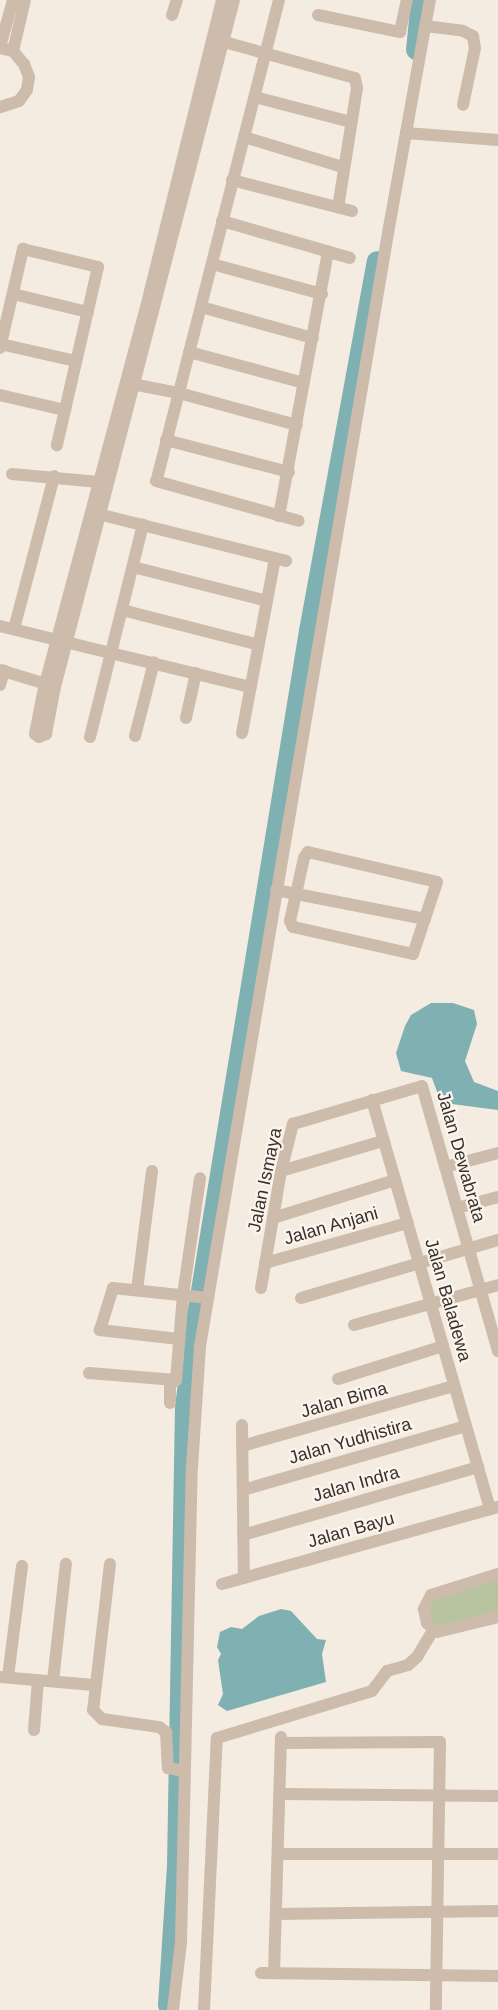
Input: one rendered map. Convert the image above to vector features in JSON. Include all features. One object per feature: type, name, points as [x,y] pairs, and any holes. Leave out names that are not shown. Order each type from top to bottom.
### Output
[{"type":"street","points":[[1,110],[19,101],[27,90],[29,77],[24,64],[13,51],[0,47],[13,0]]},
{"type":"street","points":[[13,51],[25,0]]},
{"type":"street","points":[[172,14],[177,0]]},
{"type":"street","points":[[218,40],[222,0]]},
{"type":"street","points":[[0,685],[2,671],[50,685],[97,513],[218,40],[234,0]]},
{"type":"street","points":[[279,0],[166,440],[157,483],[299,521]]},
{"type":"street","points":[[318,15],[400,32],[407,0]]},
{"type":"street","points":[[173,2010],[181,1942],[194,1418],[204,1298],[430,0]]},
{"type":"street","points":[[425,26],[463,30],[473,36],[475,48],[463,105]]},
{"type":"street","points":[[218,40],[354,77],[357,88],[338,208]]},
{"type":"street","points":[[255,97],[351,122]]},
{"type":"street","points":[[406,133],[498,140]]},
{"type":"street","points":[[244,137],[343,167]]},
{"type":"street","points":[[232,180],[352,211]]},
{"type":"street","points":[[222,222],[350,258]]},
{"type":"street","points":[[57,445],[98,267],[23,249],[0,346],[76,361]]},
{"type":"street","points":[[279,516],[289,472],[328,252]]},
{"type":"street","points":[[212,264],[322,294]]},
{"type":"street","points":[[13,294],[88,312]]},
{"type":"street","points":[[201,307],[313,338]]},
{"type":"street","points":[[189,352],[304,382]]},
{"type":"street","points":[[130,384],[179,393],[297,425]]},
{"type":"street","points":[[97,513],[99,482],[130,384]]},
{"type":"street","points":[[0,395],[65,410]]},
{"type":"street","points":[[166,440],[289,472]]},
{"type":"street","points":[[12,474],[54,476],[99,482]]},
{"type":"street","points":[[14,629],[54,476]]},
{"type":"street","points":[[97,513],[280,560],[267,602],[242,733]]},
{"type":"street","points":[[90,737],[143,525]]},
{"type":"street","points":[[133,567],[267,602]]},
{"type":"street","points":[[122,610],[259,645]]},
{"type":"street","points":[[0,626],[251,687]]},
{"type":"street","points":[[135,736],[154,662]]},
{"type":"street","points":[[186,718],[196,673]]},
{"type":"street","points":[[306,854],[321,854],[435,881],[437,889],[414,951],[409,954],[293,927],[290,921],[296,894],[306,854]]},
{"type":"street","points":[[276,890],[425,919]]},
{"type":"street","name":"Jalan Ismaya","points":[[261,1288],[281,1171],[293,1124],[418,1086],[424,1087]]},
{"type":"street","name":"Jalan Dewabrata","points":[[424,1087],[480,1289],[495,1332],[498,1351]]},
{"type":"street","name":"Jalan Baladewa","points":[[372,1100],[478,1467],[494,1508]]},
{"type":"street","points":[[281,1171],[383,1141]]},
{"type":"street","points":[[445,1167],[498,1153]]},
{"type":"street","points":[[138,1290],[152,1171]]},
{"type":"street","points":[[170,1403],[170,1385],[176,1380],[183,1295],[200,1178]]},
{"type":"street","points":[[273,1218],[395,1180]]},
{"type":"street","points":[[457,1208],[498,1197]]},
{"type":"street","name":"Jalan Anjani","points":[[265,1263],[407,1223]]},
{"type":"street","points":[[301,1298],[498,1240]]},
{"type":"street","points":[[354,1325],[498,1285]]},
{"type":"street","points":[[178,1339],[100,1330],[113,1288],[204,1298]]},
{"type":"street","points":[[338,1378],[443,1346]]},
{"type":"street","points":[[89,1373],[176,1380]]},
{"type":"street","name":"Jalan Bima","points":[[242,1446],[454,1386]]},
{"type":"street","points":[[242,1425],[244,1578]]},
{"type":"street","name":"Jalan Yudhistira","points":[[243,1490],[466,1426]]},
{"type":"street","name":"Jalan Indra","points":[[244,1535],[478,1467]]},
{"type":"street","name":"Jalan Bayu","points":[[222,1584],[494,1508]]},
{"type":"street","points":[[53,1681],[66,1564]]},
{"type":"street","points":[[110,1564],[94,1685],[93,1710],[96,1716],[159,1727],[166,1732],[167,1761],[170,1770],[185,1771]]},
{"type":"street","points":[[22,1566],[4,1677],[94,1685]]},
{"type":"street","points":[[433,1630],[424,1614],[424,1604],[431,1595],[498,1574]]},
{"type":"street","points":[[433,1630],[446,1632],[498,1617]]},
{"type":"street","points":[[204,2010],[217,1738],[372,1691],[387,1670],[408,1665],[417,1657],[433,1630]]},
{"type":"street","points":[[34,1730],[38,1680]]},
{"type":"street","points":[[436,2010],[436,1975],[440,1742],[281,1740],[276,1914],[268,1973],[436,1975],[498,1976]]},
{"type":"street","points":[[280,1794],[439,1797],[498,1796]]},
{"type":"street","points":[[278,1854],[498,1854]]},
{"type":"street","points":[[276,1914],[498,1911]]},
{"type":"green space","points":[[421,0],[430,0],[200,1346],[183,1864],[169,1994],[177,1881],[185,1407],[197,1315],[293,732],[417,40]]},
{"type":"green space","points":[[498,1574],[498,1617],[433,1630],[427,1599]]},
{"type":"water","points":[[431,1003],[453,1003],[474,1010],[477,1024],[465,1061],[474,1082],[498,1091],[498,1110],[452,1104],[439,1097],[432,1078],[401,1071],[396,1053],[405,1026],[411,1015]]},
{"type":"water","points":[[281,1609],[291,1611],[317,1639],[326,1640],[322,1654],[326,1682],[227,1711],[218,1705],[223,1694],[218,1660],[221,1654],[217,1647],[220,1632],[231,1627],[242,1629],[259,1616]]},
{"type":"waterway","points":[[416,50],[421,0]]},
{"type":"waterway","points":[[168,2005],[177,1866],[185,1407],[197,1315],[309,631],[377,261]]}]
